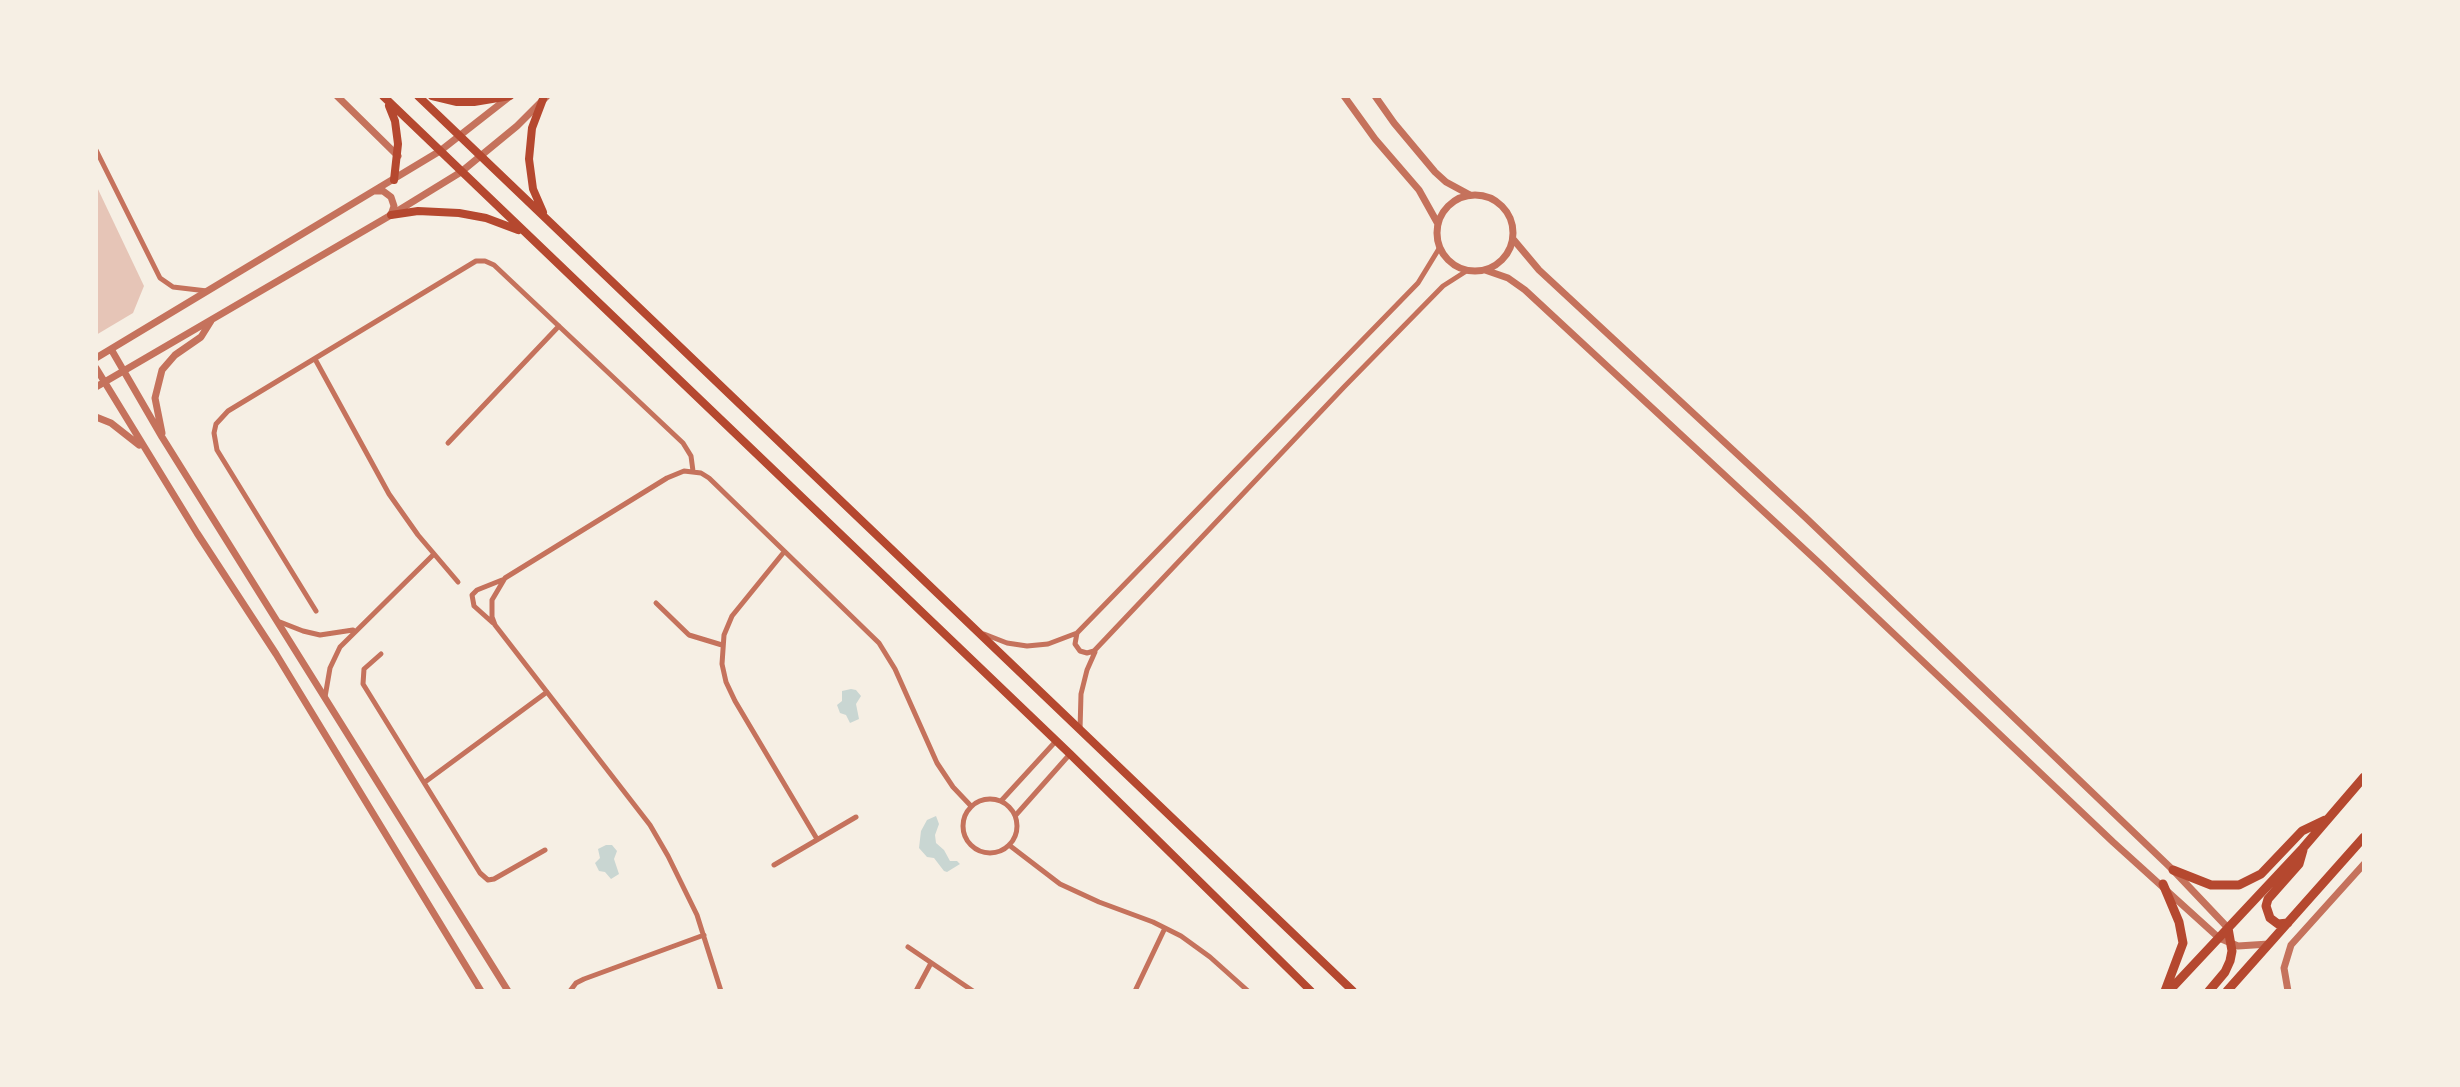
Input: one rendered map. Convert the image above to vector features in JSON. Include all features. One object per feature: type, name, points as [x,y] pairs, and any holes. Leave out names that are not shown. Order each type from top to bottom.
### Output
[{"type":"main road","points":[[418,96],[1353,991]]},
{"type":"main road","points":[[432,96],[457,102],[474,102],[510,96]]},
{"type":"main road","points":[[384,98],[397,133],[398,156],[394,180]]},
{"type":"main road","points":[[384,98],[1070,754],[1311,991]]},
{"type":"main road","points":[[545,98],[532,128],[528,159],[534,189],[546,217]]},
{"type":"main road","points":[[391,215],[418,211],[459,213],[499,222],[524,233]]},
{"type":"main road","points":[[2167,991],[2303,848],[2364,777]]},
{"type":"main road","points":[[2173,870],[2211,885],[2239,885],[2261,874],[2302,831],[2327,820]]},
{"type":"main road","points":[[2227,991],[2364,838]]},
{"type":"main road","points":[[2288,923],[2275,922],[2267,913],[2266,906],[2268,899],[2299,864],[2303,848]]},
{"type":"main road","points":[[2163,884],[2179,922],[2183,943],[2167,991]]},
{"type":"main road","points":[[2209,991],[2225,972],[2230,961],[2228,928]]},
{"type":"street","points":[[337,96],[398,156]]},
{"type":"street","points":[[96,358],[440,151],[510,96]]},
{"type":"street","points":[[1344,96],[1375,139],[1419,190],[1438,224]]},
{"type":"street","points":[[1375,96],[1435,172],[1470,196],[1493,200],[1502,207],[1509,216],[1513,239],[1539,271],[1814,526],[2173,870],[2228,928]]},
{"type":"street","points":[[96,387],[461,172],[545,98]]},
{"type":"street","points":[[96,150],[160,278],[173,288],[207,291]]},
{"type":"street","points":[[374,191],[383,191],[391,197],[394,206],[391,215]]},
{"type":"street","points":[[1470,196],[1452,203],[1438,224],[1440,247],[1451,262],[1468,270],[1485,270],[1508,278],[1525,290],[1817,561],[2113,842],[2163,884],[2219,938],[2246,947],[2269,944]]},
{"type":"street","points":[[1485,270],[1498,264],[1508,253],[1513,239]]},
{"type":"street","points":[[978,630],[1006,643],[1027,646],[1048,644],[1077,633],[1418,283],[1440,247]]},
{"type":"street","points":[[316,611],[217,450],[214,433],[216,424],[228,411],[476,261],[494,264],[683,443],[691,456],[693,471]]},
{"type":"street","points":[[1077,633],[1075,640],[1080,651],[1087,653],[1097,648],[1224,512],[1443,286],[1468,270]]},
{"type":"street","points":[[162,437],[155,398],[158,380],[168,362],[201,337],[211,321]]},
{"type":"street","points":[[448,443],[559,326]]},
{"type":"street","points":[[111,349],[162,437],[508,991]]},
{"type":"street","points":[[315,359],[389,494],[433,554],[458,582]]},
{"type":"street","points":[[96,368],[276,654],[481,991]]},
{"type":"street","points":[[96,417],[111,424],[146,450]]},
{"type":"street","points":[[721,991],[704,935],[672,862],[650,825],[495,625],[474,606],[472,596],[477,590],[505,578],[667,478],[684,471],[693,471],[709,478],[870,633],[885,651],[937,763],[971,807]]},
{"type":"street","points":[[784,552],[732,616],[722,645],[722,664],[729,690],[817,839]]},
{"type":"street","points":[[326,697],[334,657],[347,637],[384,605],[433,554]]},
{"type":"street","points":[[495,625],[492,600],[505,578]]},
{"type":"street","points":[[656,603],[689,635],[722,645]]},
{"type":"street","points":[[280,622],[320,635],[339,634],[356,629]]},
{"type":"street","points":[[1080,730],[1079,706],[1083,682],[1097,648]]},
{"type":"street","points":[[380,654],[364,669],[363,684],[484,877],[488,880],[499,877],[545,850]]},
{"type":"street","points":[[425,782],[547,692]]},
{"type":"street","points":[[1001,801],[1056,741]]},
{"type":"street","points":[[1015,816],[1070,754]]},
{"type":"street","points":[[990,799],[1001,801],[1015,816],[1017,826],[1014,837],[1009,845],[992,853],[974,848],[964,832],[963,823],[971,807],[990,799]]},
{"type":"street","points":[[774,865],[856,817]]},
{"type":"street","points":[[1009,845],[1060,884],[1165,928],[1210,957],[1248,991]]},
{"type":"street","points":[[2288,991],[2284,968],[2291,945],[2364,864]]},
{"type":"street","points":[[1135,991],[1165,928]]},
{"type":"street","points":[[570,991],[576,983],[584,979],[704,935]]},
{"type":"street","points":[[908,947],[973,991]]},
{"type":"street","points":[[916,991],[931,963]]},
{"type":"shaded area","points":[[851,689],[861,696],[856,704],[859,719],[850,723],[846,715],[840,713],[837,705],[842,701],[842,691]]},
{"type":"shaded area","points":[[936,816],[939,824],[935,835],[936,843],[950,861],[960,864],[947,872],[934,858],[927,857],[919,848],[921,831],[927,820]]},
{"type":"shaded area","points":[[612,845],[617,851],[614,859],[619,874],[611,879],[605,872],[599,871],[595,863],[600,858],[598,849]]},
{"type":"building","points":[[96,185],[144,286],[133,313],[96,335]]}]
